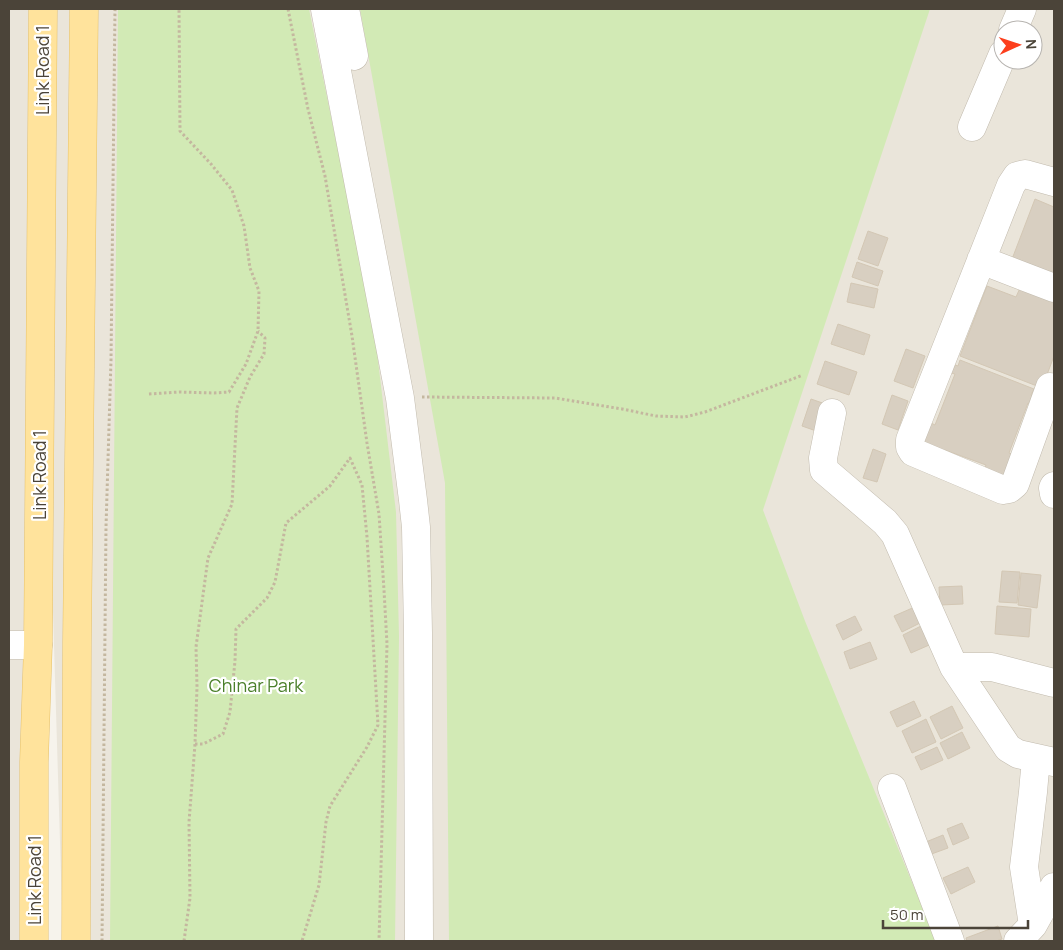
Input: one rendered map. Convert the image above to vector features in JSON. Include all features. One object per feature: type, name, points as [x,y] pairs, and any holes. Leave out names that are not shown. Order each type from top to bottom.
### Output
[{"type":"main road","name":"Link Road 1","points":[[34,941],[34,762],[38,645],[43,9]]},
{"type":"main road","points":[[76,941],[77,643],[84,9]]},
{"type":"street","points":[[325,9],[400,398],[416,527],[419,941]]},
{"type":"street","points":[[345,9],[388,234],[426,466],[435,584],[438,941]]},
{"type":"street","points":[[972,127],[996,70]]},
{"type":"street","points":[[1050,388],[1015,484],[1009,489],[1003,490],[913,452],[910,447],[910,440],[1011,185],[1017,176],[1025,174],[1054,182]]},
{"type":"street","points":[[981,260],[1054,288]]},
{"type":"street","points":[[832,413],[823,458],[824,470],[885,522],[895,534],[954,667],[1008,748],[1018,754],[1045,760],[1033,792],[1024,867],[1025,933]]},
{"type":"street","points":[[1054,486],[1054,494]]},
{"type":"street","points":[[9,645],[38,645]]},
{"type":"street","points":[[954,667],[992,667],[1054,683]]},
{"type":"street","points":[[892,788],[950,941]]},
{"type":"street","points":[[1025,933],[1054,887]]},
{"type":"path","points":[[102,941],[106,527],[111,360],[115,9]]},
{"type":"path","points":[[149,394],[229,392],[246,364],[258,331],[259,291],[250,268],[244,226],[232,190],[180,131],[179,9]]},
{"type":"path","points":[[288,9],[308,109],[325,176],[379,514],[386,644],[379,941]]},
{"type":"path","points":[[184,941],[190,898],[189,822],[195,744],[196,647],[208,558],[232,504],[237,408],[250,377],[264,354],[265,338],[258,331]]},
{"type":"path","points":[[414,397],[555,398],[656,416],[685,417],[705,412],[803,375]]},
{"type":"path","points":[[195,744],[203,744],[224,734],[230,712],[236,629],[267,598],[275,582],[286,523],[330,486],[350,458],[362,485],[364,502],[378,725],[367,747],[330,806],[319,885],[302,941]]},
{"type":"shaded area","points":[[9,9],[1054,9],[1054,941],[63,941],[53,612],[38,771],[45,941],[9,941]]},
{"type":"green space","name":"Chinar Park","points":[[118,9],[309,9],[374,327],[396,512],[399,637],[395,941],[110,941]]},
{"type":"green space","points":[[360,9],[930,9],[763,510],[805,621],[936,941],[449,941],[445,483]]},
{"type":"building","points":[[1035,199],[1054,207],[1054,284],[1009,267]]},
{"type":"building","points":[[868,231],[888,238],[878,266],[858,259]]},
{"type":"building","points":[[857,262],[883,271],[878,286],[852,277]]},
{"type":"building","points":[[851,283],[878,289],[874,308],[847,302]]},
{"type":"building","points":[[987,286],[1016,297],[1020,288],[1054,302],[1054,356],[1042,388],[960,356]]},
{"type":"building","points":[[838,324],[870,335],[864,355],[831,344]]},
{"type":"building","points":[[906,349],[925,356],[913,388],[894,381]]},
{"type":"building","points":[[960,360],[1034,389],[1031,395],[1035,397],[1032,404],[1028,403],[1009,453],[1015,455],[1006,478],[984,470],[986,465],[945,450],[943,454],[920,445],[929,422],[935,425],[955,374],[951,373],[955,365],[958,366]]},
{"type":"building","points":[[825,361],[857,372],[849,395],[817,384]]},
{"type":"building","points":[[892,395],[908,401],[898,430],[882,424]]},
{"type":"building","points":[[811,399],[831,406],[822,433],[802,426]]},
{"type":"building","points":[[873,449],[886,454],[877,482],[863,478]]},
{"type":"building","points":[[1002,571],[1020,572],[1017,603],[999,602]]},
{"type":"building","points":[[1021,573],[1041,575],[1037,608],[1018,605]]},
{"type":"building","points":[[962,586],[963,604],[940,605],[939,587]]},
{"type":"building","points":[[917,606],[924,621],[902,632],[894,616]]},
{"type":"building","points":[[997,606],[1031,609],[1029,637],[995,634]]},
{"type":"building","points":[[855,616],[862,630],[843,640],[836,625]]},
{"type":"building","points":[[927,623],[936,642],[911,653],[903,635]]},
{"type":"building","points":[[870,642],[877,659],[850,669],[844,652]]},
{"type":"building","points":[[914,701],[921,716],[897,727],[890,712]]},
{"type":"building","points":[[952,706],[963,728],[941,739],[930,717]]},
{"type":"building","points":[[926,719],[936,742],[912,753],[902,731]]},
{"type":"building","points":[[962,732],[970,748],[948,759],[940,743]]},
{"type":"building","points":[[937,747],[943,760],[921,770],[915,757]]},
{"type":"building","points":[[962,823],[969,838],[953,845],[947,829]]},
{"type":"building","points":[[943,835],[948,848],[926,856],[921,844]]},
{"type":"building","points":[[968,867],[975,882],[951,894],[943,878]]},
{"type":"building","points":[[998,926],[1002,939],[996,941],[967,941],[966,938]]}]
